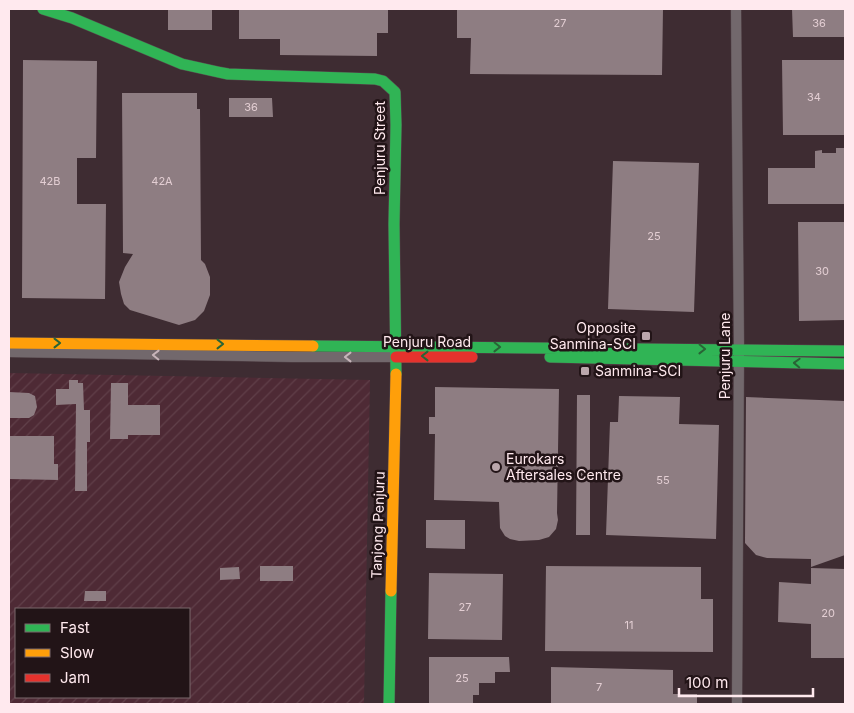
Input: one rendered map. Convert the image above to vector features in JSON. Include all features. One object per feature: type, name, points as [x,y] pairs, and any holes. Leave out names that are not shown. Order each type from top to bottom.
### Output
[{"type":"street","name":"Penjuru Street","points":[[43,9],[72,18],[182,64],[228,74],[375,80],[383,82],[395,92],[396,351]]},
{"type":"street","name":"Penjuru Lane","points":[[736,9],[739,355],[737,704]]},
{"type":"street","name":"Penjuru Road","points":[[9,343],[396,351],[739,355],[845,351]]},
{"type":"street","name":"Penjuru Road","points":[[9,352],[292,357],[396,351]]},
{"type":"street","name":"Tanjong Penjuru","points":[[389,704],[396,445],[396,351]]},
{"type":"street","name":"Penjuru Road","points":[[739,355],[845,364]]},
{"type":"shaded area","points":[[9,373],[370,380],[364,704],[9,704]]},
{"type":"building","points":[[168,9],[212,9],[212,30],[168,30]]},
{"type":"building","points":[[239,9],[388,9],[388,33],[377,33],[377,56],[280,55],[280,39],[239,39]]},
{"type":"building","points":[[457,9],[663,9],[662,75],[470,74],[471,38],[457,38]]},
{"type":"building","points":[[792,9],[845,9],[845,37],[793,37]]},
{"type":"building","points":[[23,60],[97,61],[96,158],[77,158],[77,204],[106,204],[105,299],[22,298]]},
{"type":"building","points":[[782,60],[845,60],[845,135],[783,135]]},
{"type":"building","points":[[122,93],[197,93],[197,109],[200,109],[201,260],[205,264],[210,277],[210,295],[204,311],[195,320],[179,325],[130,310],[124,304],[121,294],[119,282],[133,254],[123,253]]},
{"type":"building","points":[[229,98],[272,98],[273,117],[229,117]]},
{"type":"building","points":[[836,148],[845,148],[845,204],[768,204],[768,168],[815,168],[815,151],[822,150],[822,153],[836,153]]},
{"type":"building","points":[[613,161],[699,163],[694,312],[608,309]]},
{"type":"building","points":[[798,222],[845,222],[845,320],[799,321]]},
{"type":"building","points":[[69,380],[78,380],[78,383],[83,383],[84,410],[90,410],[90,442],[87,442],[87,491],[75,491],[76,404],[56,405],[56,389],[69,389]]},
{"type":"building","points":[[111,383],[128,383],[128,405],[160,405],[160,435],[128,435],[128,439],[110,439]]},
{"type":"building","name":"Eurokars Aftersales Centre","points":[[435,387],[559,389],[558,520],[556,529],[549,537],[539,540],[519,541],[505,536],[500,528],[499,502],[434,500],[435,434],[429,434],[429,417],[435,417]]},
{"type":"building","points":[[9,392],[29,393],[35,396],[37,407],[34,415],[29,418],[9,418]]},
{"type":"building","points":[[577,395],[590,395],[590,535],[576,535]]},
{"type":"building","points":[[619,396],[680,397],[679,424],[719,425],[716,539],[606,535],[610,422],[618,422]]},
{"type":"building","points":[[746,397],[845,401],[845,555],[811,567],[811,559],[767,558],[756,555],[745,543]]},
{"type":"building","points":[[9,436],[54,436],[54,464],[58,464],[58,480],[9,479]]},
{"type":"building","points":[[426,520],[465,520],[465,549],[426,548]]},
{"type":"building","points":[[260,566],[293,566],[293,581],[260,581]]},
{"type":"building","points":[[546,566],[701,567],[701,599],[713,599],[713,652],[545,651]]},
{"type":"building","points":[[239,567],[240,579],[220,580],[220,568]]},
{"type":"building","points":[[811,568],[845,569],[845,658],[811,658],[811,624],[778,622],[779,582],[811,584]]},
{"type":"building","points":[[429,573],[503,574],[502,640],[428,639]]},
{"type":"building","points":[[85,591],[106,591],[106,601],[84,601]]},
{"type":"building","points":[[429,657],[509,657],[510,672],[495,672],[495,683],[479,683],[479,695],[473,695],[473,704],[429,704]]},
{"type":"building","points":[[551,667],[673,670],[673,694],[697,694],[697,704],[551,704]]},
{"type":"traffic: fast","points":[[43,9],[72,18],[182,64],[228,74],[375,79],[383,81],[395,92],[396,374]]},
{"type":"traffic: fast","points":[[313,346],[845,351]]},
{"type":"traffic: fast","points":[[550,357],[845,364]]},
{"type":"traffic: fast","points":[[389,704],[391,591]]},
{"type":"traffic: slow","points":[[9,343],[313,346]]},
{"type":"traffic: slow","points":[[391,591],[396,374]]},
{"type":"traffic: jam","points":[[396,357],[472,357]]},
{"type":"place","name":"Opposite Sanmina-SCI","points":[[646,336]]},
{"type":"place","name":"Sanmina-SCI","points":[[585,371]]},
{"type":"place","name":"Eurokars Aftersales Centre","points":[[496,467]]}]
